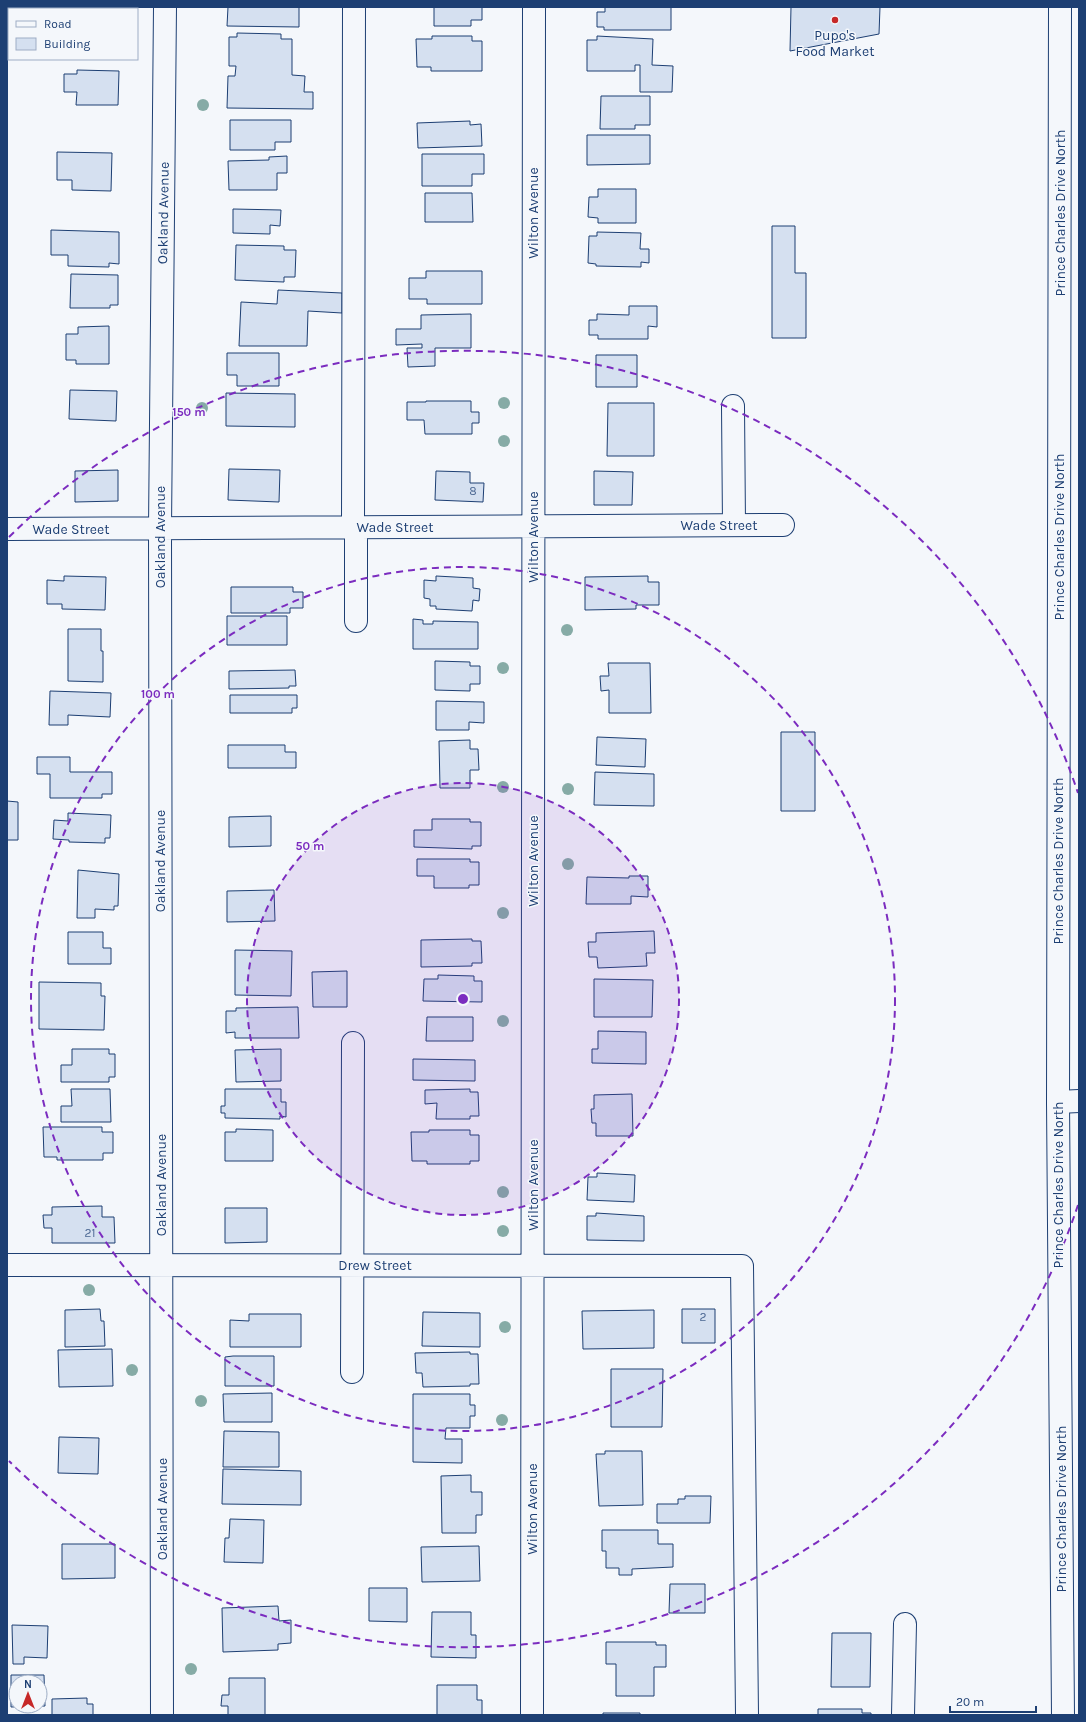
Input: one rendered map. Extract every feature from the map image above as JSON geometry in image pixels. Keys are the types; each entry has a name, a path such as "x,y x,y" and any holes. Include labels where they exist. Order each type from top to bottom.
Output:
{"street":[{"name":"Oakland Avenue","path":"162,1715 160,528 165,7"},
{"path":"354,7 354,527 356,621"},
{"name":"Wilton Avenue","path":"532,1715 534,7"},
{"name":"Prince Charles Drive North","path":"1060,7 1058,1102 1063,1715"},
{"path":"733,406 734,525"},
{"name":"Wade Street","path":"7,529 783,525"},
{"path":"352,1372 353,1043"},
{"path":"1058,1102 1079,1101"},
{"name":"Drew Street","path":"7,1265 742,1266 747,1715"},
{"path":"903,1715 906,1624"}],"building":[{"path":"79,7 112,7 112,8"},
{"path":"228,7 299,7 299,27 227,26"},
{"path":"434,7 482,7 482,20 471,20 471,26 434,26"},
{"path":"605,7 671,7 671,30 604,30 604,27 597,27 597,12 605,12"},
{"name":"Pupo's Food Market","path":"791,7 880,7 879,34 790,51"},
{"path":"237,33 281,34 281,39 292,39 292,75 305,76 304,92 313,92 313,109 227,108 228,76 235,76 236,66 229,66 229,37 237,37"},
{"path":"432,36 472,36 472,41 482,41 482,71 431,71 431,67 417,67 416,39 432,39"},
{"path":"597,36 653,39 652,65 673,66 672,92 640,92 640,65 635,65 635,71 587,71 587,40 597,40"},
{"path":"77,70 119,71 118,105 76,105 77,92 64,92 64,74 77,74"},
{"path":"601,96 650,96 650,125 635,125 635,129 600,129"},
{"path":"230,120 291,120 291,142 275,142 275,150 230,150"},
{"path":"470,121 470,125 481,124 482,146 418,148 417,123"},
{"path":"587,135 650,135 650,164 587,165"},
{"path":"57,152 112,153 111,191 72,190 72,180 57,180"},
{"path":"422,154 484,154 484,174 472,174 472,186 422,186"},
{"path":"287,156 287,173 277,173 277,190 229,190 228,161 269,160 269,157"},
{"path":"598,189 636,189 636,223 598,223 598,218 588,217 589,197 598,197"},
{"path":"425,193 472,193 473,222 425,222"},
{"path":"233,209 281,210 280,226 270,225 270,234 233,233"},
{"path":"772,226 795,226 795,273 806,273 806,338 772,338"},
{"path":"51,230 119,232 119,264 109,263 109,267 68,266 68,255 51,255"},
{"path":"597,232 641,233 640,249 649,249 649,263 641,262 641,267 596,266 596,264 588,263 589,236 597,236"},
{"path":"236,245 284,246 284,250 296,250 295,277 284,277 284,282 235,280"},
{"path":"426,271 482,271 482,304 427,304 427,299 409,299 409,278 426,278"},
{"path":"71,274 118,275 118,305 110,305 110,308 70,308"},
{"path":"278,290 342,293 342,313 308,311 307,346 239,346 241,302 277,304"},
{"path":"629,306 657,306 657,327 648,326 648,339 598,339 598,335 589,335 589,320 597,320 597,314 629,315"},
{"path":"471,314 471,348 435,348 435,366 408,367 407,348 422,348 422,344 396,345 396,329 421,329 421,315"},
{"path":"109,326 109,364 76,364 76,360 66,360 66,334 78,334 78,327"},
{"path":"227,353 279,353 279,386 237,386 237,375 227,375"},
{"path":"596,355 637,355 637,387 596,387"},
{"path":"70,390 117,391 116,421 69,419"},
{"path":"226,393 295,394 295,427 226,426"},
{"path":"471,401 471,412 479,412 479,423 472,423 472,434 425,434 424,420 407,420 407,402"},
{"path":"608,403 654,403 654,456 607,456"},
{"path":"229,469 280,470 279,502 228,500"},
{"path":"118,470 118,501 75,502 75,471"},
{"path":"436,471 470,472 470,483 484,483 483,502 435,500"},
{"path":"594,471 633,472 632,505 594,505"},
{"path":"64,576 106,577 105,610 62,609 62,604 47,604 47,580 64,581"},
{"path":"436,576 473,578 473,588 480,589 479,601 473,600 472,611 436,609 436,606 430,606 430,599 424,598 424,580 436,581"},
{"path":"648,576 648,582 659,582 659,605 636,605 636,609 585,610 585,577"},
{"path":"231,587 293,587 293,592 303,592 303,608 290,608 290,613 231,613"},
{"path":"227,616 287,616 287,645 227,645"},
{"path":"413,619 423,620 423,624 433,624 433,621 478,622 478,649 413,649"},
{"path":"68,629 101,629 103,682 68,681"},
{"path":"435,661 470,662 470,666 480,666 480,684 470,684 470,691 435,690"},
{"path":"608,663 650,663 651,713 609,713 609,690 601,691 600,676 609,676"},
{"path":"295,670 296,686 289,686 289,688 229,689 229,671"},
{"path":"50,691 111,693 110,717 68,715 68,725 49,725"},
{"path":"230,695 297,695 297,708 292,708 292,713 230,713"},
{"path":"436,701 484,702 484,723 469,722 469,730 436,730"},
{"path":"781,732 815,732 815,811 781,811"},
{"path":"597,737 646,739 645,767 596,765"},
{"path":"470,740 470,749 478,749 479,770 470,770 470,788 440,788 439,741"},
{"path":"228,745 285,745 285,752 296,752 296,768 228,768"},
{"path":"37,757 70,757 70,772 112,772 112,794 102,794 102,798 50,798 50,774 37,774"},
{"path":"595,772 654,774 654,806 594,805"},
{"path":"7,801 18,802 18,840 7,840"},
{"path":"68,813 111,815 110,838 105,838 105,843 69,842 69,840 53,839 54,820 68,821"},
{"path":"271,816 271,846 229,847 229,817"},
{"path":"432,819 470,819 470,822 481,822 481,846 472,846 472,849 414,847 414,830 432,830"},
{"path":"417,859 470,859 470,862 479,862 479,885 469,885 469,888 434,888 434,876 417,876"},
{"path":"78,870 119,874 118,906 114,906 114,910 95,909 95,918 77,918"},
{"path":"629,876 648,876 648,897 631,896 631,904 586,904 587,877 629,878"},
{"path":"274,890 275,921 227,922 227,891"},
{"path":"654,931 655,953 646,953 647,966 598,968 597,957 589,957 588,942 596,942 596,933"},
{"path":"68,932 103,932 103,948 111,948 111,964 68,964"},
{"path":"472,939 472,941 481,941 482,963 472,963 472,966 421,967 421,940"},
{"path":"235,950 292,951 291,996 235,995"},
{"path":"347,971 347,1007 313,1007 312,972"},
{"path":"438,975 474,976 474,981 482,981 482,1002 423,1001 424,979 438,979"},
{"path":"594,979 653,980 652,1017 594,1017"},
{"path":"39,982 101,983 101,996 105,996 104,1030 39,1029"},
{"path":"298,1007 299,1038 235,1038 235,1032 226,1033 226,1011 236,1011 236,1008"},
{"path":"427,1017 473,1017 473,1041 426,1041"},
{"path":"598,1031 646,1032 646,1064 592,1063 592,1049 598,1049"},
{"path":"72,1049 109,1049 109,1054 115,1054 115,1077 109,1077 109,1082 61,1082 61,1065 72,1065"},
{"path":"281,1049 281,1081 236,1082 235,1050"},
{"path":"413,1059 475,1060 475,1081 413,1080"},
{"path":"71,1089 110,1089 111,1122 61,1122 61,1106 72,1106"},
{"path":"225,1089 281,1089 281,1102 286,1102 286,1117 280,1116 280,1119 225,1118 225,1113 221,1113 221,1106 225,1106"},
{"path":"470,1089 470,1092 478,1092 479,1116 470,1116 470,1119 436,1119 437,1103 425,1104 425,1090"},
{"path":"632,1094 633,1136 596,1136 596,1123 592,1123 591,1109 594,1109 594,1095"},
{"path":"43,1127 102,1127 102,1132 113,1132 113,1153 103,1153 103,1160 57,1160 57,1157 44,1157"},
{"path":"236,1129 273,1130 273,1161 225,1161 225,1132 236,1132"},
{"path":"429,1130 470,1130 470,1135 479,1135 479,1161 470,1161 470,1164 427,1164 427,1161 412,1161 411,1132 429,1132"},
{"path":"597,1173 635,1175 634,1202 587,1200 588,1177 597,1177"},
{"path":"102,1206 102,1217 114,1217 115,1243 52,1243 52,1228 44,1228 43,1215 52,1215 52,1207"},
{"path":"225,1208 267,1208 267,1242 225,1243"},
{"path":"596,1213 644,1216 644,1241 587,1240 587,1216 596,1216"},
{"path":"100,1309 101,1321 104,1321 105,1346 65,1347 65,1310"},
{"path":"682,1309 715,1309 715,1343 682,1343"},
{"path":"654,1310 654,1348 583,1349 582,1311"},
{"path":"423,1312 480,1313 480,1347 422,1346"},
{"path":"249,1314 301,1314 301,1347 230,1347 230,1320 249,1321"},
{"path":"112,1349 113,1386 59,1387 58,1350"},
{"path":"470,1352 470,1354 478,1354 479,1384 470,1384 470,1386 423,1387 422,1373 416,1373 415,1353"},
{"path":"274,1356 274,1386 225,1386 225,1357"},
{"path":"611,1369 663,1369 662,1427 611,1427"},
{"path":"272,1393 272,1422 224,1422 223,1394"},
{"path":"413,1394 470,1394 470,1405 475,1405 475,1416 470,1416 470,1428 446,1428 445,1439 462,1439 462,1463 413,1462"},
{"path":"224,1431 279,1432 279,1467 223,1467"},
{"path":"59,1437 99,1438 98,1474 58,1473"},
{"path":"605,1451 642,1451 643,1505 599,1506 596,1454 605,1454"},
{"path":"223,1469 301,1471 301,1505 222,1504"},
{"path":"471,1475 471,1492 482,1492 482,1515 476,1515 476,1533 442,1533 441,1476"},
{"path":"685,1496 711,1496 710,1523 657,1523 657,1504 678,1504 678,1499 685,1499"},
{"path":"230,1519 264,1520 263,1563 224,1562 225,1538 229,1538"},
{"path":"602,1530 658,1530 658,1544 673,1544 673,1567 632,1569 632,1575 619,1575 619,1568 606,1568 606,1551 602,1551"},
{"path":"62,1544 115,1544 115,1578 62,1579"},
{"path":"479,1546 480,1581 422,1582 421,1547"},
{"path":"670,1584 705,1584 705,1613 669,1613"},
{"path":"369,1588 407,1588 407,1622 369,1621"},
{"path":"278,1606 279,1621 291,1620 291,1643 278,1644 278,1650 223,1652 222,1608"},
{"path":"432,1612 471,1612 471,1635 476,1635 476,1658 431,1657"},
{"path":"12,1625 48,1626 47,1658 24,1657 24,1664 13,1664"},
{"path":"832,1633 871,1633 870,1687 831,1687"},
{"path":"606,1642 656,1642 656,1645 666,1645 666,1667 654,1667 654,1696 616,1696 616,1664 606,1664"},
{"path":"229,1678 265,1678 265,1715 228,1715 228,1706 221,1706 222,1695 229,1695"},
{"path":"437,1685 477,1685 477,1700 482,1700 482,1715 437,1715"},
{"path":"87,1698 87,1704 93,1704 93,1715 52,1715 52,1699"},
{"path":"818,1709 862,1709 862,1713 871,1713 871,1715 818,1715"},
{"path":"603,1713 640,1713 640,1715 603,1715"}],"place":[{"name":"Pupo's Food Market","path":"835,20"}]}
